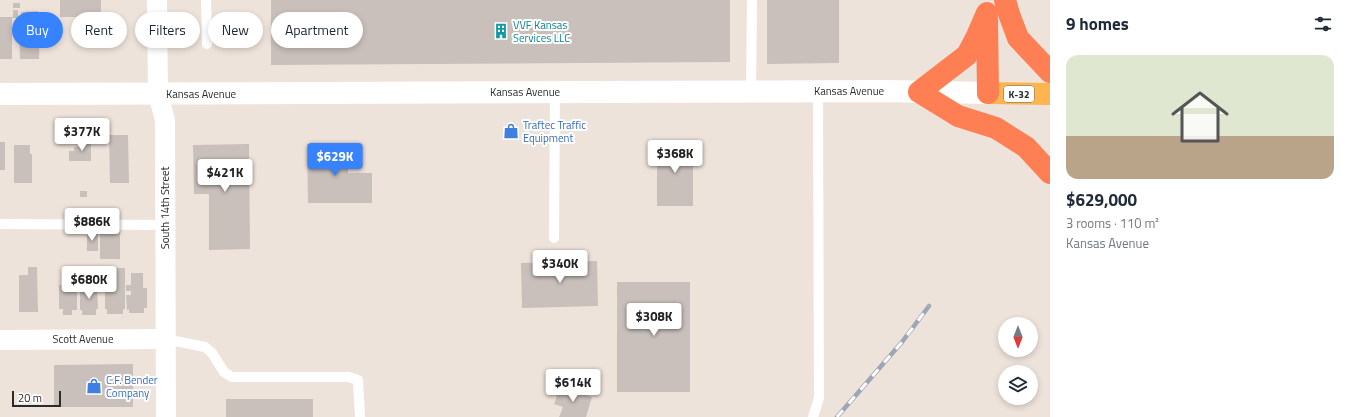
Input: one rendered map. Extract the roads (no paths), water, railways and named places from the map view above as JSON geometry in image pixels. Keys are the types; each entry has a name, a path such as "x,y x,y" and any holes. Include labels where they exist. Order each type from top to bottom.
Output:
{"highway":[{"path":"1005,0 1018,38 1050,72"},
{"path":"986,7 967,55 919,92 958,116 996,128 1026,147 1050,173"},
{"path":"986,7 988,93"}],"main road":[{"name":"Kansas Avenue","path":"0,94 818,91 1050,94"}],"street":[{"name":"South 14th Street","path":"157,0 158,94 165,120 166,417"},
{"name":"Scott Avenue","path":"0,340 165,339"}],"lane":[{"path":"206,0 207,44"},
{"path":"751,92 752,0"},
{"path":"813,417 819,398 818,91"},
{"path":"554,238 555,92"},
{"path":"0,224 165,225"},
{"path":"165,339 205,347 212,353 224,372 232,378 349,377 358,380 360,417"}],"railway":[{"path":"837,417 902,342 929,306"}],"place":[{"name":"VVF Kansas Services LLC","path":"501,31"},
{"name":"Traftec Traffic Equipment","path":"511,131"},
{"name":"C.F. Bender Company","path":"94,386"}]}
